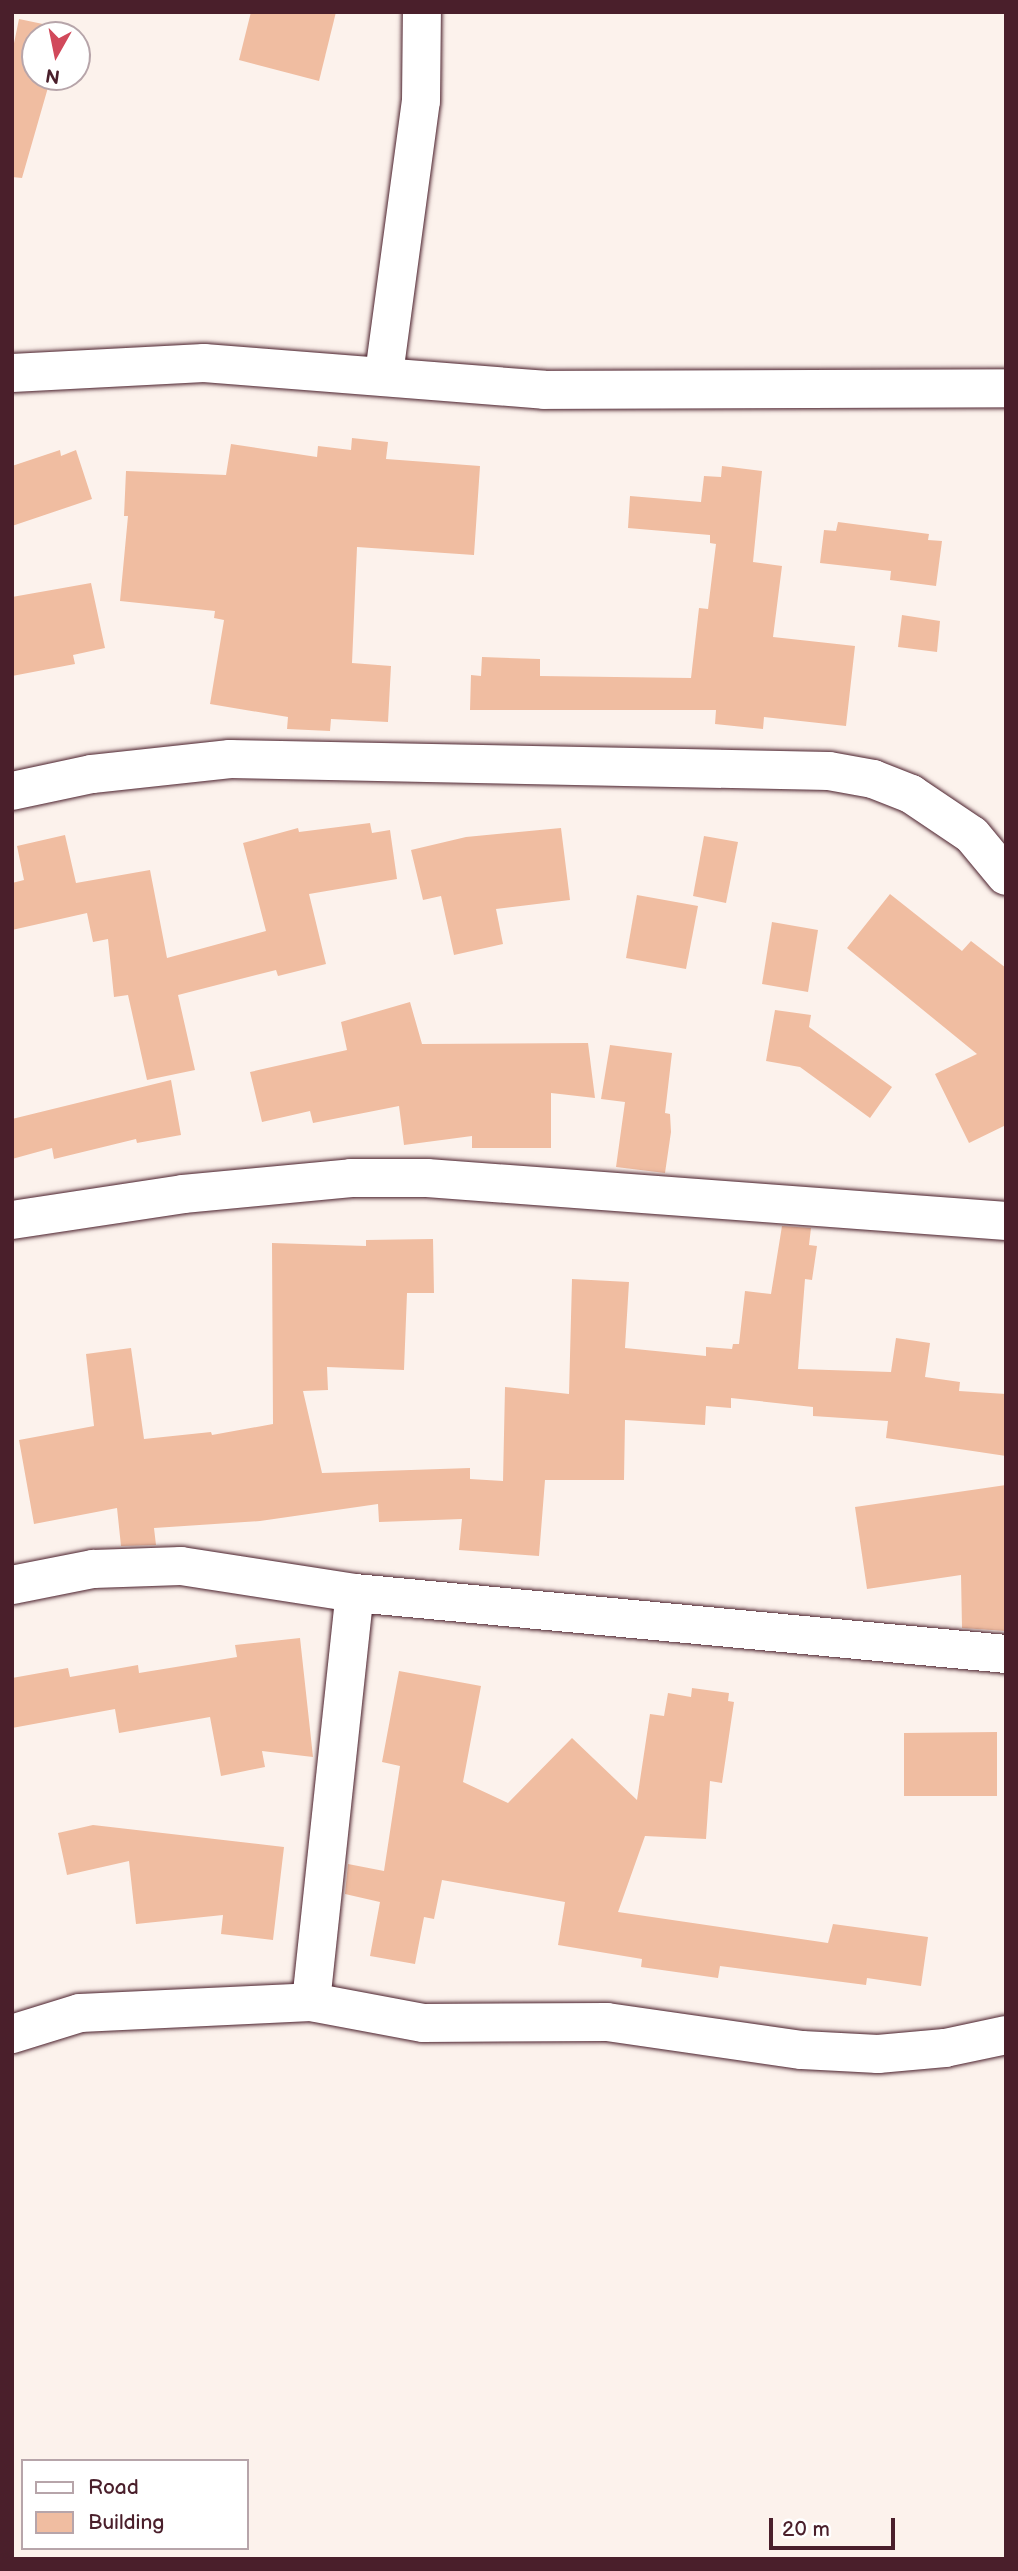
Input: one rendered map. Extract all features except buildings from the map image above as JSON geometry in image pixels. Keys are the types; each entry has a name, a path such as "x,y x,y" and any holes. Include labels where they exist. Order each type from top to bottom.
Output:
{"street":[{"path":"384,374 421,101 422,12"},
{"path":"12,373 204,363 384,374 544,390 1006,388"},
{"path":"12,792 92,774 230,759 829,771 873,779 911,794 972,835 1006,876"},
{"path":"12,1220 183,1194 351,1178 427,1178 1006,1221"},
{"path":"12,1585 93,1569 181,1566 355,1593 1006,1654"},
{"path":"311,2002 355,1593"},
{"path":"12,2034 80,2013 311,2002 423,2023 607,2022 814,2051 878,2054 945,2048 1006,2035"}]}
